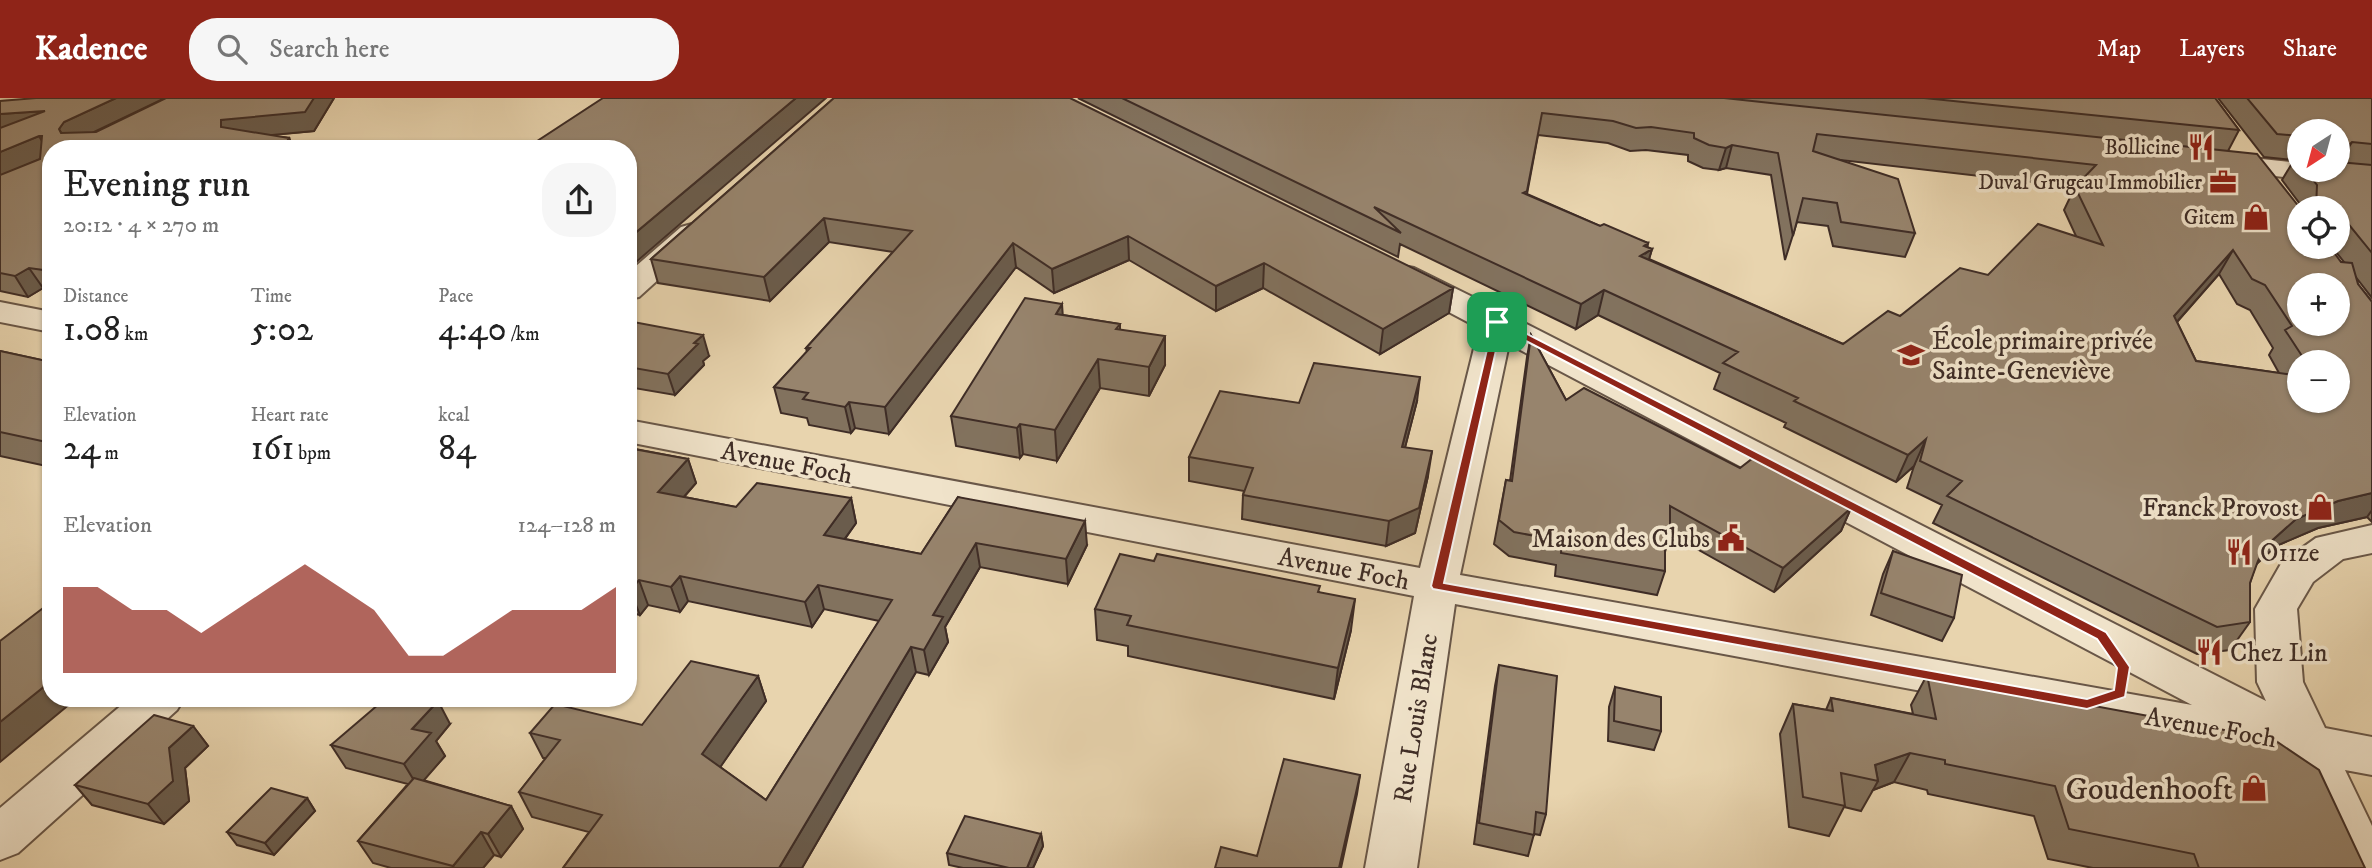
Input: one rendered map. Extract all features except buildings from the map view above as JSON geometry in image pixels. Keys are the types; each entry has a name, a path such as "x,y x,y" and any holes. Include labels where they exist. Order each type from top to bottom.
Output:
{"street":[{"path":"2231,137 2276,197"},
{"path":"2183,159 2372,180"},
{"path":"637,282 711,217"},
{"path":"1374,260 2308,744"},
{"path":"0,312 42,320"},
{"name":"Rue Louis Blanc","path":"1391,868 1437,586 1497,322"},
{"name":"Avenue Foch","path":"637,433 1437,586 2372,756"},
{"path":"2366,868 2280,682 2276,609 2297,572 2330,548 2372,539"},
{"path":"2087,704 2120,694 2123,667 2102,636"},
{"path":"10,817 150,707"}],"place":[{"name":"Bollicine","path":"2201,147"},
{"name":"Duval Grugeau Immobilier","path":"2223,182"},
{"name":"Gitem","path":"2256,217"},
{"name":"École primaire privée Sainte-Geneviève","path":"1911,355"},
{"name":"Franck Provost","path":"2320,507"},
{"name":"Maison des Clubs","path":"1731,538"},
{"name":"O11ze","path":"2239,552"},
{"name":"Chez Lin","path":"2209,652"},
{"name":"Goudenhooft","path":"2254,788"}],"route":[{"path":"1497,322 2102,636 2123,667 2120,694 2087,704 1437,586 1497,322"}]}
